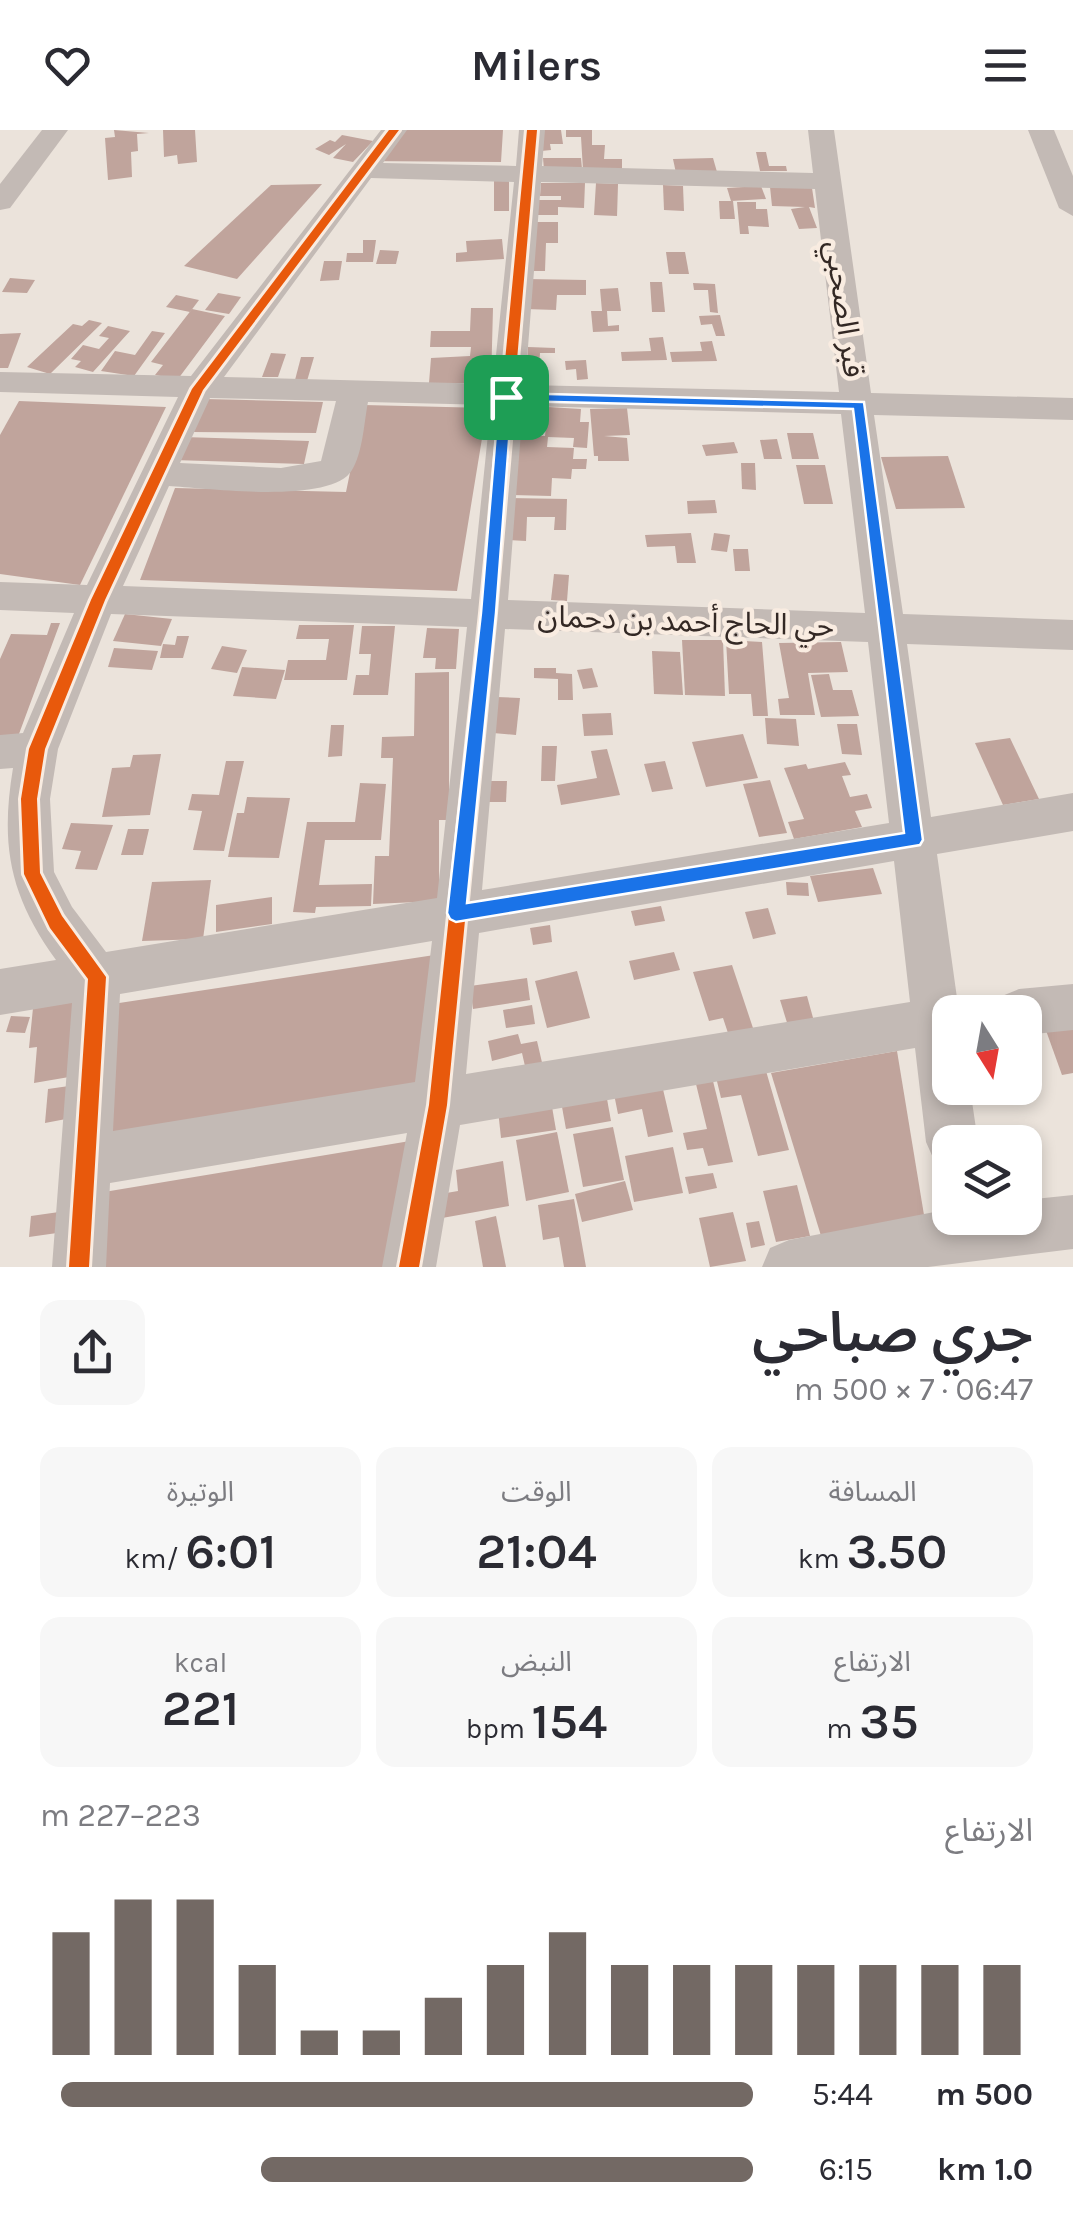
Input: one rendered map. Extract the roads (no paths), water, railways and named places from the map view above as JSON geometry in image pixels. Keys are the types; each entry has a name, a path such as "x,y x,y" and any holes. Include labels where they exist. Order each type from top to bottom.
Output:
{"street":[{"path":"0,202 55,130"},
{"path":"79,1267 97,977 56,922 32,874 29,800 19,750 98,600 198,389 394,130"},
{"path":"410,1267 438,1105 532,130"},
{"name":"قبر الصحبي","path":"820,130 938,995"},
{"path":"1055,145 1073,208"},
{"path":"361,170 827,181"},
{"path":"0,382 1072,411"},
{"path":"158,473 303,480 330,475 341,451 354,393"},
{"name":"حي الحاج أحمد بن دحمان","path":"0,596 1073,634"},
{"path":"0,992 1073,812"},
{"path":"1042,1010 1073,1007"},
{"path":"87,1161 932,1022"},
{"path":"790,1267 1073,1222"}]}
